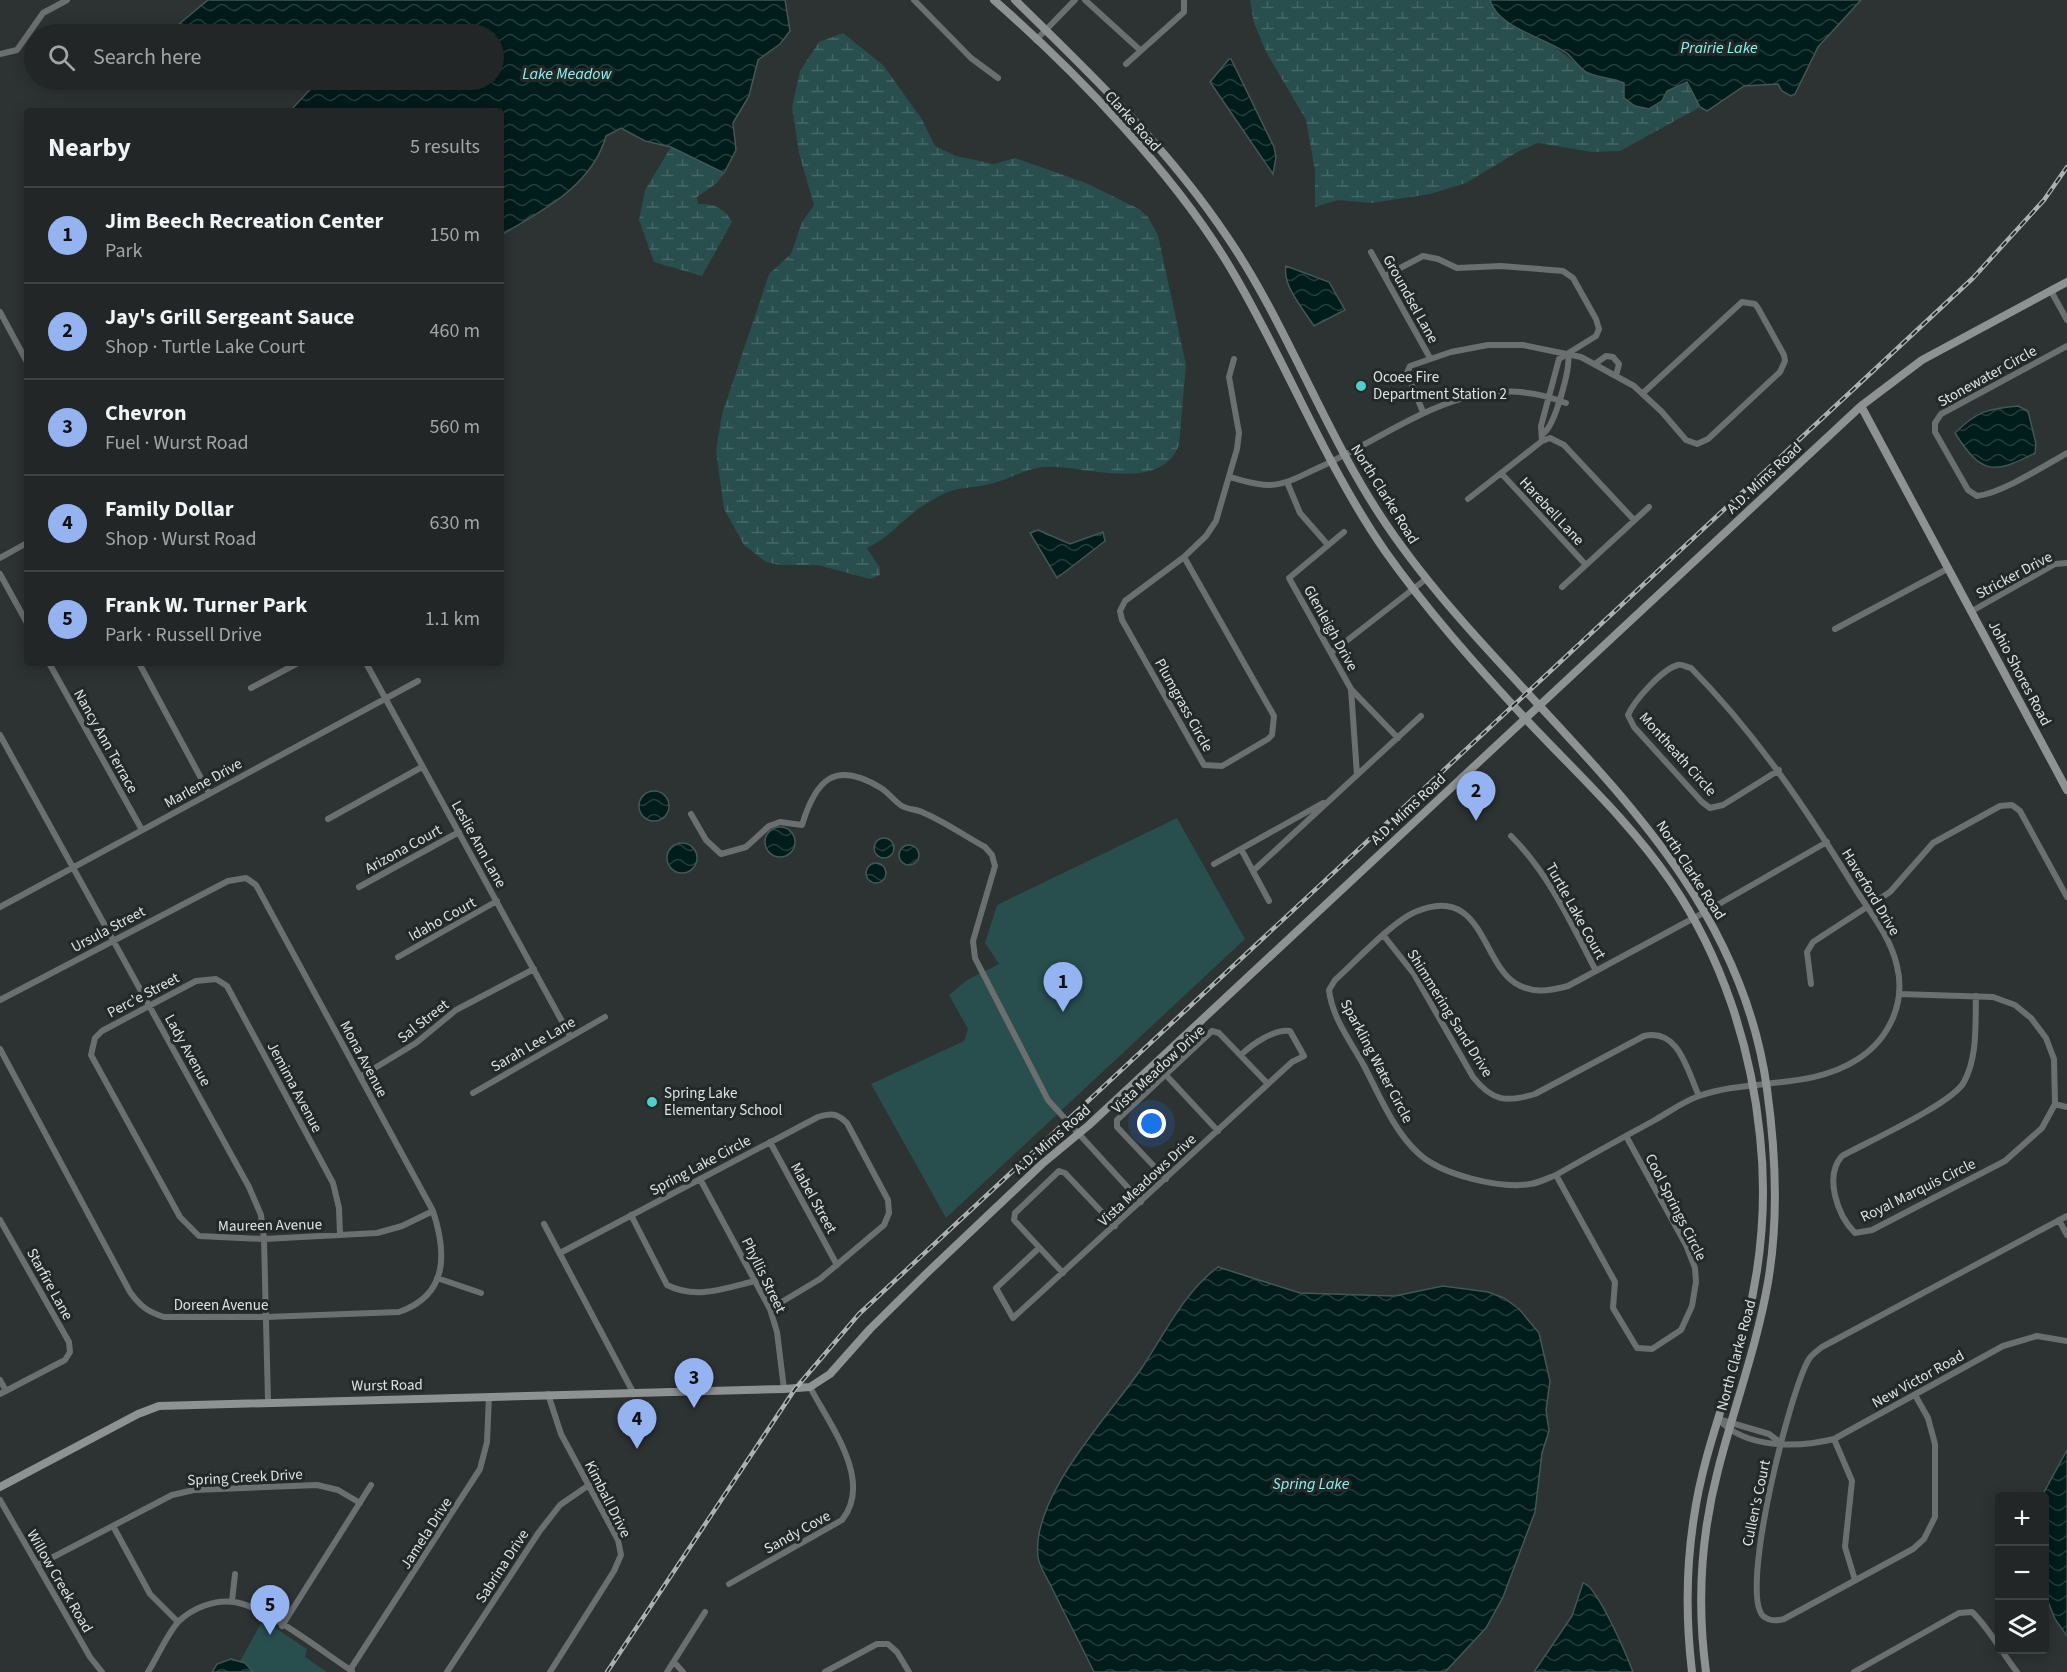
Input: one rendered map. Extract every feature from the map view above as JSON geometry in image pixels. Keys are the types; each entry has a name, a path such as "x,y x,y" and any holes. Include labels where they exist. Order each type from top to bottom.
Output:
{"street":[{"path":"36,24 44,13 67,0"},
{"path":"914,0 971,58 998,78"},
{"name":"Clarke Road","path":"994,0 1036,40 1142,150 1214,240 1234,274"},
{"name":"Clarke Road","path":"1015,0 1140,124 1179,170 1231,242 1246,269"},
{"path":"1036,40 1075,0"},
{"path":"1126,64 1184,12 1184,0"},
{"path":"1087,1 1140,50"},
{"path":"0,54 17,50 24,40"},
{"name":"Groundsel Lane","path":"1371,252 1430,358"},
{"path":"1385,276 1423,256 1438,259 1457,268 1501,266 1563,271 1574,278 1599,325 1596,336 1559,359 1541,426 1544,433"},
{"name":"North Clarke Road","path":"1246,269 1344,455 1387,525 1426,579 1464,625 1657,837 1706,912 1728,957 1745,1002 1767,1084 1775,1162 1776,1202 1773,1247 1757,1332 1717,1474 1704,1554 1702,1597 1706,1672"},
{"name":"North Clarke Road","path":"1234,274 1366,521 1414,589 1525,718 1621,817 1672,883 1693,918 1718,968 1734,1011 1753,1085 1764,1179 1761,1233 1746,1327 1701,1478 1689,1555 1688,1601 1692,1672"},
{"name":"A.D. Mims Road","path":"795,1389 810,1387 830,1374 929,1271 1861,406 1922,360 2067,282"},
{"path":"2051,291 2067,320"},
{"path":"1423,412 1407,369 1430,358 1463,349 1523,345 1568,354 1595,364 1643,393 1690,443 1703,443 1780,372 1785,361 1784,355 1755,304 1742,302 1643,393"},
{"path":"0,312 24,356"},
{"name":"Stonewater Circle","path":"2067,346 1941,414 1935,423 1935,432 1968,490 1977,496 1985,495 2019,480 2067,453"},
{"path":"1542,441 1544,433 1550,428 1559,400 1570,360 1568,354"},
{"path":"1595,364 1606,356 1613,357 1618,364 1616,376"},
{"name":"Plumgrass Circle","path":"1184,556 1274,716 1272,735 1268,739 1222,766 1204,765 1122,620 1120,610 1125,601 1184,556 1206,536 1216,521 1237,449 1239,433 1229,377 1234,359"},
{"path":"1229,477 1256,484 1287,482 1344,455 1423,412 1455,399 1483,393 1524,392 1566,403"},
{"name":"Johio Shores Road","path":"1861,406 2067,790"},
{"path":"1544,418 1552,420"},
{"path":"1468,498 1542,441 1550,438 1564,445 1634,520"},
{"name":"Harebell Lane","path":"1501,473 1586,565"},
{"path":"1287,482 1300,513 1328,545"},
{"path":"1562,587 1649,507"},
{"name":"Glenleigh Drive","path":"1344,532 1289,578 1351,689 1398,738"},
{"path":"0,558 24,545"},
{"name":"Stricker Drive","path":"1972,611 2055,564 2067,563"},
{"path":"1835,629 1949,568"},
{"path":"0,574 24,618"},
{"path":"1331,653 1426,579"},
{"name":"Montheath Circle","path":"1779,770 1724,805 1710,808 1635,727 1628,715 1634,701 1671,668 1680,664 1691,668 1747,728 1779,770 1827,842"},
{"name":"Nancy Ann Terrace","path":"51,666 142,830"},
{"path":"141,666 209,793"},
{"path":"251,688 292,666"},
{"name":"Leslie Ann Lane","path":"368,666 570,1036"},
{"name":"Marlene Drive","path":"2,906 418,681"},
{"name":"Glenleigh Drive","path":"1351,689 1357,775"},
{"path":"1253,871 1421,716"},
{"name":"Lady Avenue","path":"0,735 249,1187 261,1215 264,1239 268,1401"},
{"path":"328,819 422,767"},
{"path":"691,814 713,848 721,854 731,852 746,847 769,826 780,822 802,825 809,802 819,788 833,776 849,773 883,790 905,807 926,813 985,847 992,855 995,866 973,941 975,958 1048,1100 1141,1202"},
{"path":"1214,864 1334,796"},
{"path":"1811,984 1807,952 1813,942 1890,892 1933,843 2000,806 2012,805 2025,818 2067,897"},
{"name":"Arizona Court","path":"359,887 459,832"},
{"name":"Turtle Lake Court","path":"1511,836 1529,854 1547,879 1596,971"},
{"name":"Sparkling Water Circle","path":"1767,1084 1699,1096 1556,1175 1533,1184 1512,1186 1481,1181 1445,1169 1419,1155 1398,1129 1334,1012 1329,990 1335,980 1384,936 1414,912 1433,906 1452,908 1468,916 1481,930 1502,968 1514,982 1531,990 1547,992 1568,986 1706,912 1827,842"},
{"name":"Haverford Drive","path":"1767,1084 1821,1075 1856,1061 1878,1044 1894,1019 1899,993 1897,966 1886,938 1827,842"},
{"path":"1241,849 1269,901"},
{"name":"Mona Avenue","path":"228,880 246,878 256,885 433,1211 442,1239 443,1261 437,1278"},
{"name":"Ursula Street","path":"0,1000 112,939 228,880"},
{"path":"0,898 2,906"},
{"name":"Idaho Court","path":"398,957 497,902"},
{"name":"Shimmering Sand Drive","path":"1384,936 1402,957 1473,1077 1486,1093 1502,1099 1517,1100 1534,1094 1644,1036 1656,1033 1668,1038 1676,1046 1699,1096"},
{"name":"Sal Street","path":"360,1077 416,1044 456,1010 534,969"},
{"name":"Jemima Avenue","path":"196,981 216,980 227,986 333,1183 339,1208 340,1234"},
{"name":"Perc'e Street","path":"102,1031 196,981"},
{"path":"1899,993 1993,996 2015,1005 2031,1018 2046,1038 2054,1059 2055,1104 2067,1107"},
{"name":"Royal Marquis Circle","path":"1976,996 1974,1055 1963,1084 1946,1100 1842,1156 1834,1164 1833,1179 1838,1205 1848,1226 1855,1233 1872,1230 2005,1161 2042,1128 2055,1104"},
{"name":"Sarah Lee Lane","path":"473,1093 605,1017"},
{"name":"Vista Meadows Drive","path":"1039,1248 996,1288 1013,1318 1292,1062 1304,1056 1290,1031 1282,1030 1241,1054"},
{"name":"Maureen Avenue","path":"102,1031 94,1038 91,1055 190,1230 199,1236 213,1239 264,1239 377,1233 402,1226 433,1211"},
{"name":"Vista Meadow Drive","path":"1166,1179 1117,1127 1117,1120 1165,1074 1212,1031 1219,1033 1268,1084"},
{"name":"Doreen Avenue","path":"0,1049 140,1305 151,1313 164,1317 266,1317 399,1312 418,1305 426,1298 437,1278"},
{"path":"1165,1074 1218,1131"},
{"name":"Spring Lake Circle","path":"560,1253 770,1142 829,1113 839,1115 848,1123 888,1200 889,1213 884,1226 820,1279 770,1310"},
{"name":"Cool Springs Circle","path":"1556,1175 1615,1282 1614,1308 1617,1316 1637,1348 1652,1349 1674,1336 1686,1322 1695,1294 1695,1268 1686,1245 1626,1136"},
{"name":"Mabel Street","path":"770,1142 837,1265"},
{"path":"1062,1273 1014,1220 1015,1213 1059,1171 1065,1173 1115,1226"},
{"name":"Phyllis Street","path":"700,1179 770,1310 777,1332 784,1389"},
{"path":"631,1215 668,1285 678,1291 710,1292 755,1281"},
{"name":"Cullen's Court","path":"1915,1395 1928,1418 1935,1444 1932,1526 1924,1539 1913,1549 1784,1619 1775,1621 1763,1616 1757,1605 1755,1589 1757,1558 1782,1443 1805,1367 1810,1358 1822,1347 2067,1216"},
{"name":"Starfire Lane","path":"0,1220 69,1342 70,1352 65,1360 3,1392"},
{"path":"2059,1220 2067,1235"},
{"path":"544,1224 634,1394"},
{"path":"437,1278 481,1293"},
{"name":"New Victor Road","path":"1718,1419 1729,1431 1765,1443 1802,1444 1834,1439 2003,1346 2037,1336 2067,1341"},
{"path":"0,1380 3,1392"},
{"name":"Sandy Cove","path":"729,1584 842,1520 851,1509 855,1488 846,1456 810,1387"},
{"name":"Wurst Road","path":"0,1487 138,1414 159,1406 268,1401 795,1389"},
{"name":"Kimball Drive","path":"548,1394 561,1434 618,1540 621,1555 614,1571 550,1672"},
{"name":"Jamela Drive","path":"352,1671 480,1469 487,1442 489,1396"},
{"name":"New Victor Road","path":"1718,1419 1769,1434 1782,1443"},
{"path":"1834,1439 1852,1481 1845,1547 1855,1580"},
{"name":"Spring Creek Drive","path":"38,1565 172,1495 194,1490 317,1485 338,1490 360,1503"},
{"path":"282,1626 372,1485"},
{"name":"Sabrina Drive","path":"447,1672 538,1532 560,1505 589,1485"},
{"name":"Willow Creek Road","path":"0,1500 90,1657 102,1672"},
{"path":"113,1526 150,1594 178,1622"},
{"path":"232,1601 235,1574"},
{"path":"148,1672 178,1622 195,1609 213,1602 232,1601 246,1605 282,1626 352,1671"},
{"path":"667,1672 705,1612"},
{"path":"1854,1672 1959,1613 1972,1612 1981,1621 1995,1645 2017,1672"},
{"path":"825,1672 877,1644 888,1644 897,1652 909,1672"},
{"path":"674,1662 683,1672"}],"green space":[{"path":"1250,0 1490,0 1491,4 1526,34 1551,44 1588,73 1610,77 1662,101 1667,91 1687,82 1700,107 1620,151 1592,152 1538,143 1519,151 1466,183 1430,194 1372,203 1338,200 1315,207 1315,171 1306,120 1266,52 1254,23"},
{"path":"843,33 883,65 921,118 935,146 956,156 994,164 1015,158 1086,183 1139,209 1148,217 1158,235 1186,365 1179,445 1169,460 1155,469 1138,473 1118,474 1042,467 989,484 949,491 918,509 888,535 867,548 880,568 880,575 870,579 818,565 780,565 766,562 744,545 724,509 716,451 722,414 769,274 791,254 802,222 814,205 799,153 792,107 800,71 819,42"},
{"path":"671,147 724,173 717,183 697,197 698,204 718,207 732,222 702,276 654,262 639,220 645,190"},
{"path":"1177,818 1245,939 946,1218 871,1084 964,1041 968,1029 949,995 967,980 999,964 985,943 997,905"},
{"path":"263,1620 307,1649 305,1657 327,1672 253,1672 246,1663 240,1661"}],"water":[{"name":"Lake Meadow","path":"208,0 785,0 790,31 780,44 758,60 749,96 733,123 736,150 724,173 671,147 645,141 621,128 606,136 599,154 589,169 564,195 504,233 504,108 293,108 310,90 504,90 504,24 179,24"},
{"name":"Prairie Lake","path":"1490,0 1861,0 1818,47 1795,94 1791,96 1782,91 1778,84 1744,86 1707,111 1700,107 1687,82 1667,91 1662,101 1649,109 1635,106 1624,98 1624,83 1585,72 1559,48 1513,26 1495,10"},
{"path":"1229,59 1274,147 1276,157 1273,174 1210,82"},
{"path":"1286,266 1329,282 1345,310 1314,326 1290,290"},
{"path":"2018,406 2028,411 2036,444 2035,453 2021,460 2008,465 1989,467 1973,457 1955,433 1983,412"},
{"path":"1038,530 1070,544 1103,532 1105,541 1057,578 1030,533"},
{"path":"654,791 665,795 669,806 665,817 654,821 643,817 639,806 643,795"},
{"path":"780,827 791,831 795,842 791,853 780,857 769,853 765,842 769,831"},
{"path":"884,838 891,841 894,848 891,855 884,858 877,855 874,848 877,841"},
{"path":"682,843 693,847 697,858 693,869 682,873 671,869 667,858 671,847"},
{"path":"909,845 916,848 919,855 916,862 909,865 902,862 899,855 902,848"},
{"path":"876,863 883,866 886,873 883,880 876,883 869,880 866,873 869,866"},
{"name":"Spring Lake","path":"1218,1267 1300,1293 1395,1296 1443,1286 1488,1292 1504,1298 1519,1309 1539,1333 1550,1381 1546,1410 1549,1431 1542,1453 1535,1512 1503,1597 1486,1628 1445,1672 1094,1672 1043,1572 1038,1557 1039,1533 1047,1508 1059,1483 1075,1458 1141,1369 1185,1301"},
{"path":"2067,1450 2067,1636 2055,1619 2049,1604 2049,1492 2044,1492"},
{"path":"1583,1583 1589,1587 1603,1608 1633,1672 1534,1672 1572,1616"},
{"path":"231,1659 245,1663 253,1672 212,1672 217,1664"}],"railway":[{"path":"607,1672 795,1389 859,1314 1973,278 2044,200 2067,167"}],"place":[{"name":"Ocoee Fire Department Station 2","path":"1361,386"},
{"name":"Jay's Grill Sergeant Sauce","path":"1476,821"},
{"name":"Jim Beech Recreation Center","path":"1063,1012"},
{"name":"Spring Lake Elementary School","path":"652,1102"},
{"name":"Chevron","path":"694,1408"},
{"name":"Family Dollar","path":"637,1449"},
{"name":"Frank W. Turner Park","path":"270,1635"}]}
